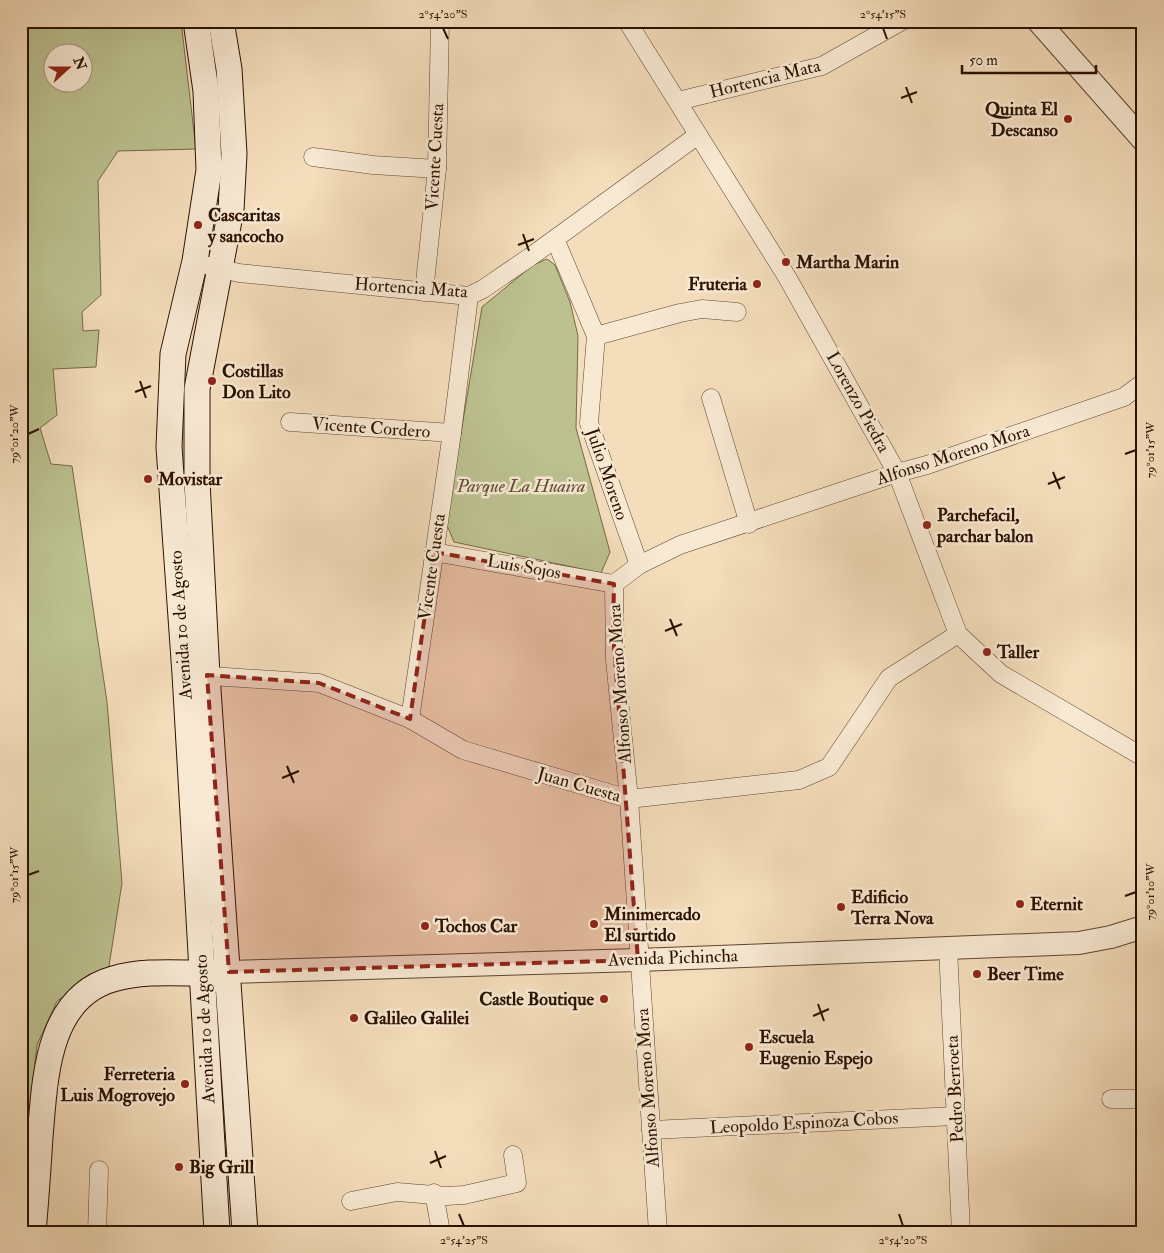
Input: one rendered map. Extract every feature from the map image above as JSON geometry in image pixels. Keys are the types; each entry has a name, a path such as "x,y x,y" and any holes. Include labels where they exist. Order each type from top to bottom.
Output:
{"main road":[{"name":"Avenida 10 de Agosto","path":"196,21 206,91 209,170 195,261 174,354 169,446 229,972 245,1232"},
{"name":"Avenida 10 de Agosto","path":"217,1232 202,973 196,675 196,423 197,388 202,354 231,210 234,154 228,69 221,21"},
{"name":"Avenida Pichincha","path":"33,1232 49,1053 59,1027 74,1005 89,990 110,980 154,973 229,972"}],"street":[{"name":"Vicente Cuesta","path":"424,292 437,169 440,21"},
{"name":"Lorenzo Piedra","path":"627,21 787,278 897,472 958,634 1001,674 1143,757"},
{"name":"Hortencia Mata","path":"678,101 822,66 902,21"},
{"path":"1038,21 1143,140"},
{"name":"Hortencia Mata","path":"195,261 220,269 469,296 483,289 698,135"},
{"path":"312,157 373,165 437,169"},
{"name":"Julio Moreno","path":"554,239 596,336 589,423 639,565"},
{"name":"Vicente Cuesta","path":"410,719 452,433 469,296"},
{"path":"596,336 680,312 702,309 737,312"},
{"name":"Alfonso Moreno Mora","path":"658,1232 638,960 629,799 613,633 614,584 639,565 680,545 749,524 897,472 927,465 1124,398 1143,383"},
{"path":"711,398 749,524"},
{"name":"Vicente Cordero","path":"290,422 452,433"},
{"name":"Luis Sojos","path":"434,552 614,584"},
{"name":"Juan Cuesta","path":"196,675 320,683 410,719 463,750 629,799 799,780 829,767 889,678 958,634"},
{"name":"Avenida Pichincha","path":"229,972 638,960 1079,943 1111,937 1143,927"},
{"name":"Pedro Berroeta","path":"948,947 961,1232"},
{"path":"1111,1099 1143,1099"},
{"name":"Leopoldo Espinoza Cobos","path":"651,1130 956,1116"},
{"path":"351,1201 397,1192 434,1193 446,1196 464,1195 517,1183 513,1155"},
{"path":"97,1232 99,1170"},
{"path":"434,1193 441,1232"}],"highlighted area":[{"path":"434,552 614,584 613,633 638,960 229,972 207,675 319,683 410,719"}],"green space":[{"path":"21,21 181,21 196,149 118,151 98,181 101,295 82,312 83,331 99,330 96,367 53,369 57,415 40,428 51,464 72,466 107,702 122,883 109,966 57,1001 37,1045 26,1145 22,1232"},
{"name":"Parque La Huaira","path":"547,259 555,265 570,302 578,336 576,428 610,552 601,573 454,542 446,523 482,307 533,265"}],"place":[{"name":"Quinta El Descanso","path":"1068,119"},
{"name":"Cascaritas y sancocho","path":"198,225"},
{"name":"Martha Marin","path":"786,262"},
{"name":"Fruteria","path":"757,284"},
{"name":"Costillas Don Lito","path":"212,381"},
{"name":"Movistar","path":"148,479"},
{"name":"Parchefacil, parchar balon","path":"927,525"},
{"name":"Taller","path":"987,652"},
{"name":"Eternit","path":"1020,904"},
{"name":"Edificio Terra Nova","path":"841,907"},
{"name":"Minimercado El surtido","path":"594,924"},
{"name":"Tochos Car","path":"425,926"},
{"name":"Beer Time","path":"977,974"},
{"name":"Castle Boutique","path":"604,999"},
{"name":"Galileo Galilei","path":"354,1018"},
{"name":"Escuela Eugenio Espejo","path":"749,1047"},
{"name":"Ferreteria Luis Mogrovejo","path":"185,1084"},
{"name":"Big Grill","path":"179,1167"}]}
